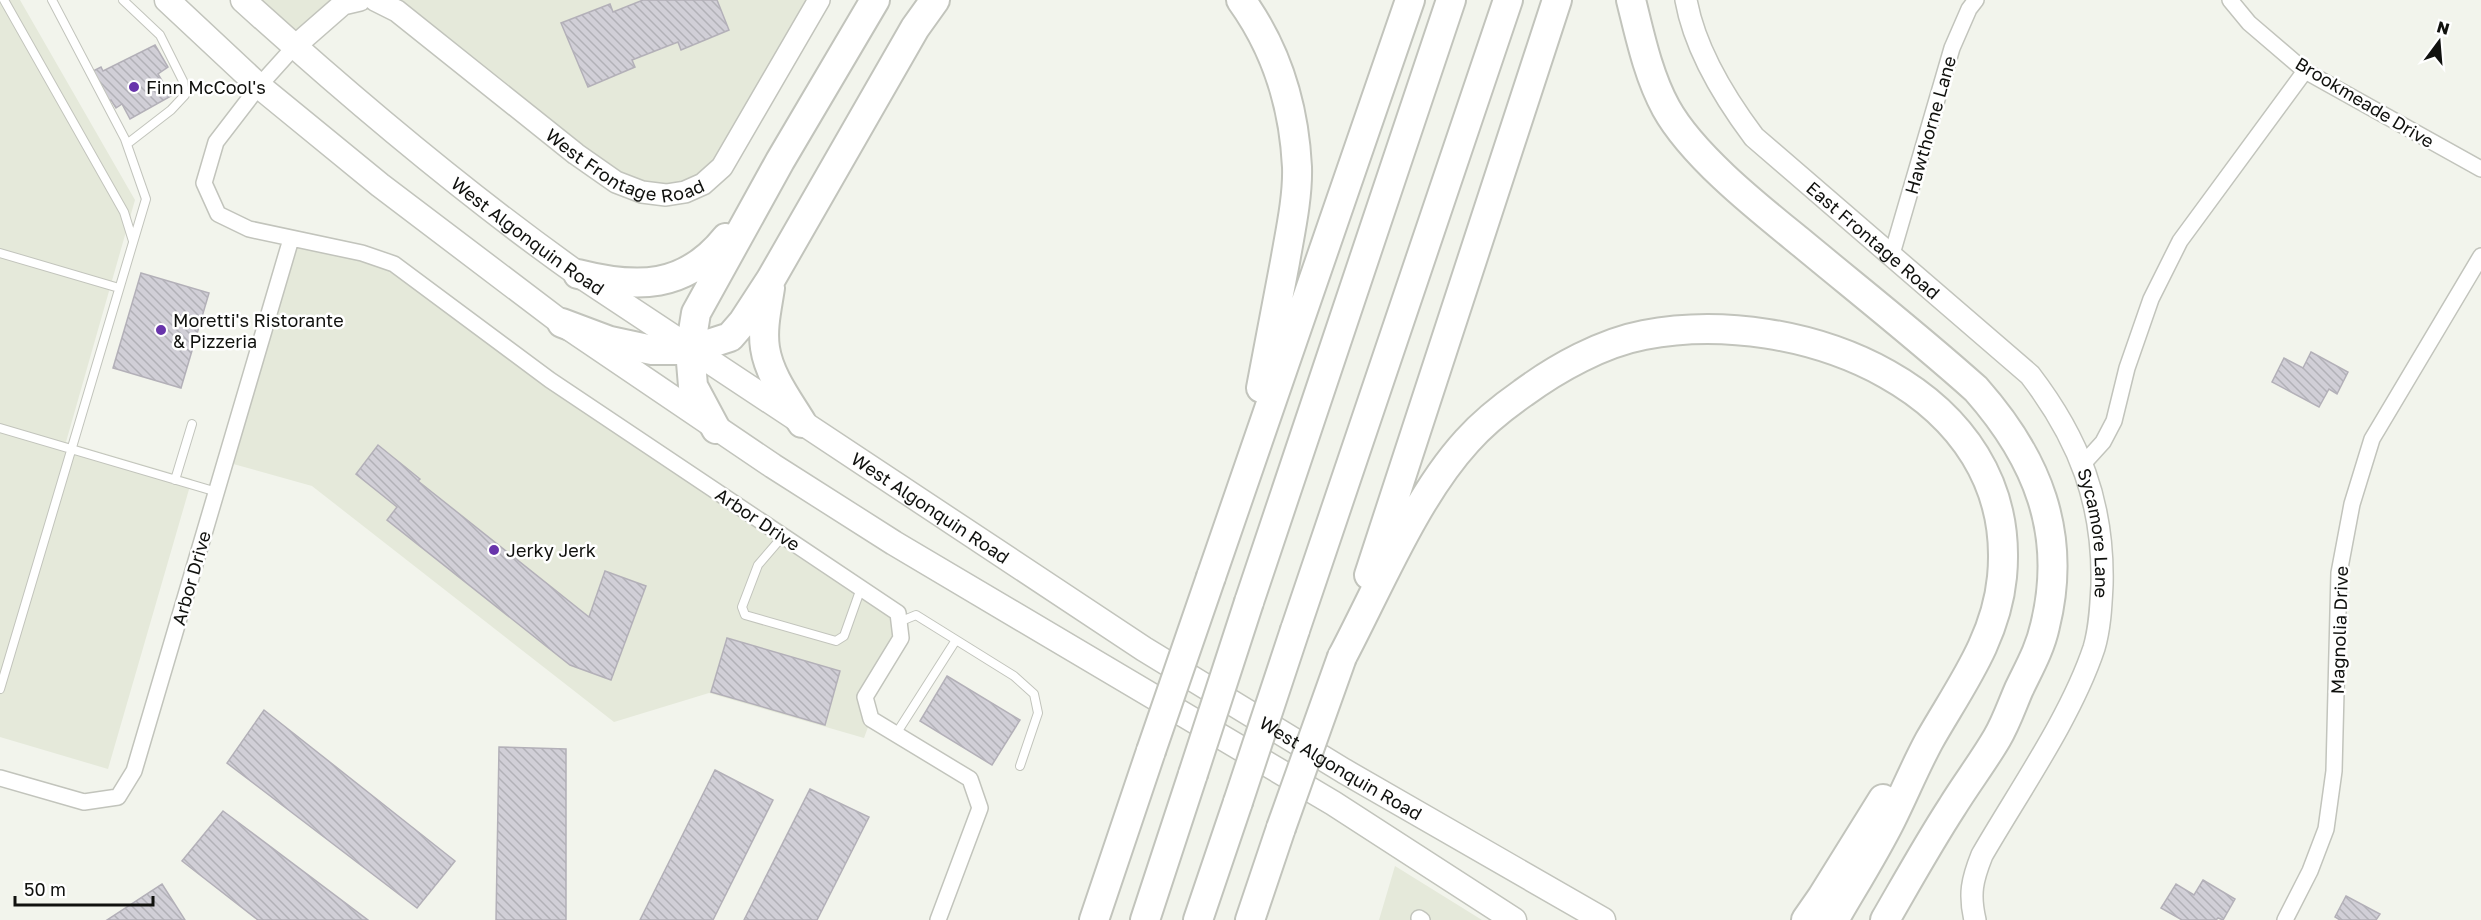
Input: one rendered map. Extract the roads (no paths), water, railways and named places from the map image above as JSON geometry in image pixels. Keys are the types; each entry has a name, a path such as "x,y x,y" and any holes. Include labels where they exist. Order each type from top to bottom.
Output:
{"highway":[{"path":"717,429 693,386 690,350 696,313 764,189 875,0"},
{"path":"562,323 610,341 652,350 690,350 730,337 743,322 771,279 915,28 935,0"},
{"path":"1241,0 1257,24 1279,68 1292,125 1297,169 1291,230 1243,484"},
{"path":"1094,920 1410,0"},
{"path":"1145,920 1451,0"},
{"path":"1198,920 1508,0"},
{"path":"1250,920 1342,657 1557,0"},
{"path":"1631,0 1646,58 1666,108 1686,135 1719,171 1761,210 1976,389 1993,408 2024,453 2038,484 2044,505 2052,572 2045,626 2040,645 1997,737 1951,807 1885,920"},
{"path":"578,274 602,280 641,283 686,274 712,256 764,189"},
{"path":"771,279 764,325 765,349 772,373 802,423"},
{"path":"1342,657 1413,519 1466,442 1491,417 1525,391 1587,355 1641,335 1668,331 1741,330 1774,334 1819,344 1859,358 1904,383 1951,425 1968,445 1986,477 1999,514 2003,543 1999,600 1992,626 1978,658 1928,744 1889,824 1834,920"},
{"path":"1806,920 1877,806 1928,744"}],"main road":[{"name":"West Algonquin Road","path":"167,0 259,86 386,190 562,323 717,429 894,543 1333,803 1514,920"},
{"name":"West Algonquin Road","path":"243,0 500,219 690,350 1154,655 1344,771 1602,920"}],"street":[{"path":"295,46 343,4 360,0"},
{"name":"West Frontage Road","path":"375,0 397,11 576,154 616,182 642,192 666,195 685,192 703,184 722,167 819,0"},
{"name":"East Frontage Road","path":"1686,0 1696,33 1722,91 1754,137 2030,375 2067,429 2083,464"},
{"name":"Hawthorne Lane","path":"1892,254 1952,48 1969,9 1976,0"},
{"name":"Brookmeade Drive","path":"2230,0 2249,22 2305,71 2481,169"},
{"name":"Arbor Drive","path":"295,46 259,86 216,142 204,183 218,214 249,229 362,253 394,264 550,380 898,613 899,622"},
{"name":"Sycamore Lane","path":"1975,920 1971,901 1972,879 1982,855 2069,706 2094,646 2101,610 2102,568 2097,509 2083,464 2103,442 2114,421 2127,368 2151,299 2180,241 2305,71"},
{"name":"Arbor Drive","path":"0,778 84,802 118,797 134,771 291,239"},
{"name":"Magnolia Drive","path":"2286,920 2310,872 2326,829 2336,747 2339,573 2352,504 2372,439 2481,256"},
{"path":"899,622 901,638 865,697 871,719 970,779 980,808 938,920"}],"lane":[{"path":"4,0 124,212 133,241"},
{"path":"0,689 146,199 127,144 52,0"},
{"path":"123,0 160,35 183,81 185,95 171,110 127,144"},
{"path":"0,253 119,288"},
{"path":"176,480 192,424"},
{"path":"0,428 217,492"},
{"path":"783,536 758,565 742,607 745,615 836,641 844,636 861,588"},
{"path":"899,622 916,615 1014,676 1034,694 1038,713 1020,766"},
{"path":"896,734 956,640"}],"place":[{"name":"Finn McCool's","path":"134,87"},
{"name":"Moretti's Ristorante & Pizzeria","path":"161,330"},
{"name":"Jerky Jerk","path":"494,550"}]}
